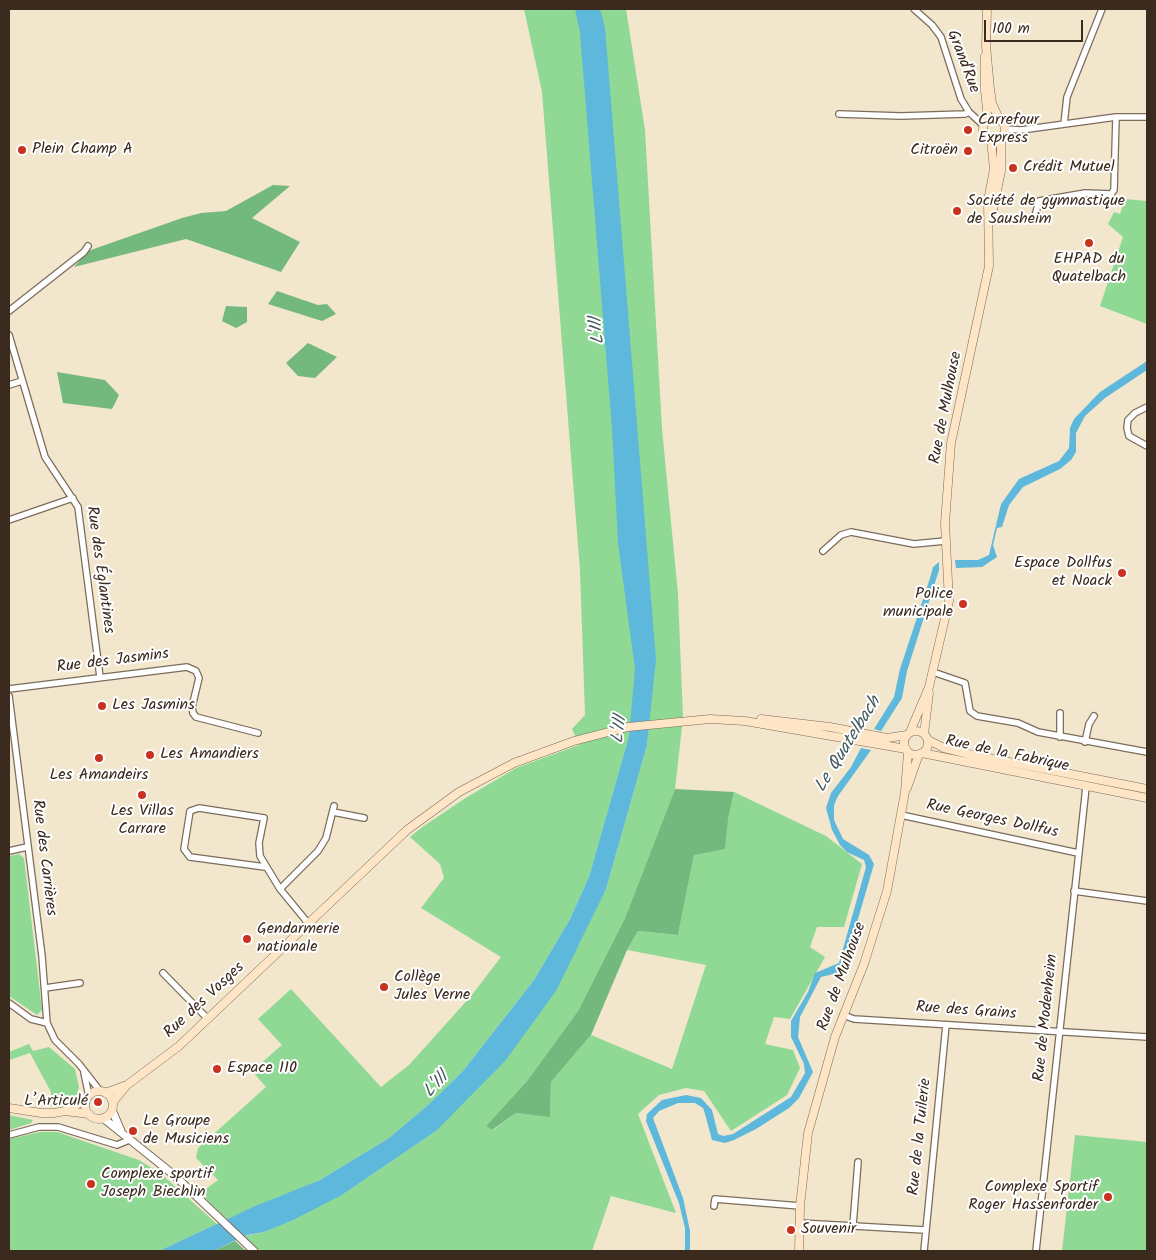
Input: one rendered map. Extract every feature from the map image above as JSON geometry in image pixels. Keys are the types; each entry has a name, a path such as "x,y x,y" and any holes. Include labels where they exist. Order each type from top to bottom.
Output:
{"main road":[{"path":"986,46 992,103 999,119 1004,123 1005,130 1001,138 991,140 984,133 986,123 984,70 987,9"},
{"path":"986,123 999,119"},
{"name":"Rue de Mulhouse","path":"908,734 929,687 947,614 949,570 945,541 951,443 984,297 989,266 990,224 1001,171 1001,138"},
{"name":"Rue de Mulhouse","path":"990,224 988,219 988,200 994,169 991,140"},
{"name":"Rue de Mulhouse","path":"926,737 929,687"},
{"name":"Rue des Vosges","path":"65,1111 88,1098 127,1084 179,1046 407,830 443,803 493,774 556,746 628,727 717,719 879,740 907,750"},
{"path":"879,740 895,738 917,731 926,737 927,747 920,753 907,750 904,742 908,734"},
{"name":"Rue de la Fabrique","path":"926,737 944,748 1147,798"},
{"name":"Rue de Mulhouse","path":"799,1251 800,1206 808,1133 843,1015 864,964 883,904 905,792 907,750"},
{"name":"Rue de Mulhouse","path":"905,792 920,753"},
{"name":"Rue de la Fabrique","path":"920,753 1086,782 1147,789"},
{"name":"Rue des Vosges","path":"9,1108 40,1113 65,1111 103,1118 127,1084"},
{"path":"103,1092 112,1106"},
{"path":"88,1098 86,1108 89,1114"}],"street":[{"name":"Grand'Rue","path":"914,9 932,25 940,37 969,112 986,123"},
{"path":"1064,124 1067,97 1102,9"},
{"path":"839,114 901,116 965,114 969,112"},
{"path":"1034,216 1039,201 1085,193 1111,194 1114,190 1116,117"},
{"path":"1005,130 1021,130 1116,117 1147,117"},
{"path":"9,311 84,252 88,246"},
{"name":"Rue des Églantines","path":"9,335 45,457 78,507 100,677"},
{"path":"9,385 22,381"},
{"path":"1147,407 1135,413 1128,420 1127,428 1129,436 1147,446"},
{"path":"9,520 73,498"},
{"path":"823,551 841,535 851,532 914,544 945,541"},
{"name":"Rue des Jasmins","path":"9,689 187,667 196,671 199,678 192,707 196,718 258,733"},
{"path":"933,672 965,683 972,715 1018,722 1038,732 1085,742 1147,752"},
{"name":"Rue des Carrières","path":"9,696 12,745 45,988 47,1023"},
{"path":"1060,713 1060,736"},
{"path":"1085,742 1089,724 1094,716"},
{"name":"Rue de Modenheim","path":"1036,1251 1086,782"},
{"path":"265,867 188,855 184,849 188,814 198,808 264,818 259,843 260,856 280,889 308,923"},
{"path":"280,889 318,851 326,838 333,809 364,818"},
{"name":"Rue Georges Dollfus","path":"901,815 1078,853"},
{"path":"9,851 27,847"},
{"path":"255,866 260,856"},
{"path":"1074,891 1147,901"},
{"path":"163,973 208,1019"},
{"path":"45,988 80,983"},
{"path":"9,1003 31,1019 47,1023 55,1040 103,1092"},
{"name":"Rue des Grains","path":"843,1015 854,1019 1147,1037"},
{"name":"Rue de la Tuilerie","path":"924,1251 946,1025"},
{"path":"84,1071 88,1098"},
{"path":"112,1106 121,1132"},
{"path":"103,1118 174,1176 254,1251"},
{"path":"9,1135 39,1127 58,1127 117,1145 129,1140"},
{"path":"853,1225 858,1162"},
{"path":"714,1206 715,1198 800,1206"},
{"path":"800,1223 925,1230"}],"green space":[{"path":"524,9 626,9 645,130 662,429 678,594 683,718 675,789 625,918 578,1011 527,1081 486,1126 493,1130 516,1113 550,1116 551,1082 591,1035 672,1069 706,965 627,950 638,931 678,935 694,855 728,818 734,792 826,836 862,864 844,927 817,927 810,947 825,957 790,1019 774,1017 765,1044 793,1050 800,1068 787,1095 731,1131 704,1091 686,1088 659,1095 638,1114 676,1213 611,1196 592,1251 260,1251 244,1236 264,1232 342,1195 436,1131 606,889 647,745 649,722 630,724 629,736 589,877 570,919 534,980 463,1071 428,1105 389,1138 320,1180 227,1219 205,1198 207,1196 203,1191 218,1180 196,1158 198,1148 266,1087 252,1071 282,1045 258,1019 291,989 381,1087 409,1065 471,996 501,957 421,908 444,878 440,864 410,837 464,799 516,768 579,745 572,729 585,715 580,570 542,92"},
{"path":"273,185 290,186 252,218 300,242 281,272 186,239 74,267 88,251 182,218 201,213 226,211"},
{"path":"1125,199 1147,201 1147,324 1100,306 1123,237 1108,224 1114,212 1120,214"},
{"path":"277,291 318,305 327,304 336,314 322,321 268,304"},
{"path":"226,306 247,307 247,322 236,328 222,321"},
{"path":"308,343 337,357 315,378 298,376 286,363"},
{"path":"57,372 105,380 119,395 112,409 63,403"},
{"path":"675,789 734,792 728,819 725,849 694,855 678,935 638,931 627,950 591,1035 551,1082 550,1117 516,1113 492,1130 486,1126 527,1081 578,1011 625,918"},
{"path":"19,854 24,858 42,1010 37,1015 9,996 9,856"},
{"path":"29,1044 33,1051 49,1047 75,1069 79,1087 77,1095 66,1102 50,1106 51,1092 30,1053 9,1060 9,1052"},
{"path":"9,1115 33,1120 31,1123 9,1130"},
{"name":"Complexe sportif Joseph Biechlin","path":"40,1132 57,1132 139,1160 160,1173 217,1224 159,1251 9,1251 9,1139"},
{"name":"Complexe Sportif Roger Hassenforder","path":"1075,1135 1147,1142 1147,1251 1062,1251"},
{"path":"235,1241 246,1251 213,1251"}],"water":[{"name":"L'Ill","path":"575,9 600,9 605,27 656,660 647,745 606,889 556,991 505,1061 436,1131 342,1195 293,1220 264,1232 247,1235 213,1251 159,1251 253,1207 320,1180 389,1138 428,1105 463,1071 534,980 570,919 589,877 629,736 635,669 618,543 612,429 580,33"},
{"path":"1147,361 1147,370 1105,398 1085,416 1076,433 1076,452 1071,460 1060,469 1023,487 1009,505 1002,527 997,528 993,545 997,557 982,567 956,568 955,560 978,560 989,555 1001,504 1019,479 1059,461 1069,448 1070,428 1074,419 1100,392"},
{"path":"939,562 939,570 907,671 902,698 881,731 874,729 894,697 900,669 933,567"},
{"path":"861,748 871,750 838,796 834,805 834,820 843,839 869,855 874,864 844,967 841,972 821,977 800,1017 798,1037 813,1072 799,1098 789,1108 756,1129 725,1143 712,1140 703,1108 695,1103 678,1103 659,1111 653,1118 683,1198 690,1231 690,1251 685,1251 685,1228 679,1203 646,1121 647,1114 662,1100 686,1095 701,1098 712,1110 718,1134 723,1136 733,1134 791,1097 805,1073 804,1064 791,1037 791,1021 808,992 815,973 839,963 866,867 864,860 847,852 840,845 832,830 826,808 831,793 851,767"}],"place":[{"name":"Carrefour Express","path":"968,130"},
{"name":"Plein Champ A","path":"22,150"},
{"name":"Citroën","path":"968,151"},
{"name":"Crédit Mutuel","path":"1013,168"},
{"name":"Société de gymnastique de Sausheim","path":"957,211"},
{"name":"EHPAD du Quatelbach","path":"1089,243"},
{"name":"Espace Dollfus et Noack","path":"1122,573"},
{"name":"Police municipale","path":"963,604"},
{"name":"Les Jasmins","path":"102,706"},
{"name":"Les Amandiers","path":"150,755"},
{"name":"Les Amandeirs","path":"99,758"},
{"name":"Les Villas Carrare","path":"142,795"},
{"name":"Gendarmerie nationale","path":"247,939"},
{"name":"Collège Jules Verne","path":"384,987"},
{"name":"Espace 110","path":"217,1069"},
{"name":"L’Articulé","path":"98,1102"},
{"name":"Le Groupe de Musiciens","path":"133,1131"},
{"name":"Complexe sportif Joseph Biechlin","path":"91,1184"},
{"name":"Complexe Sportif Roger Hassenforder","path":"1108,1197"},
{"name":"Souvenir","path":"791,1230"}],"water label":[{"name":"Le Quatelbach","path":"849,745"}]}
